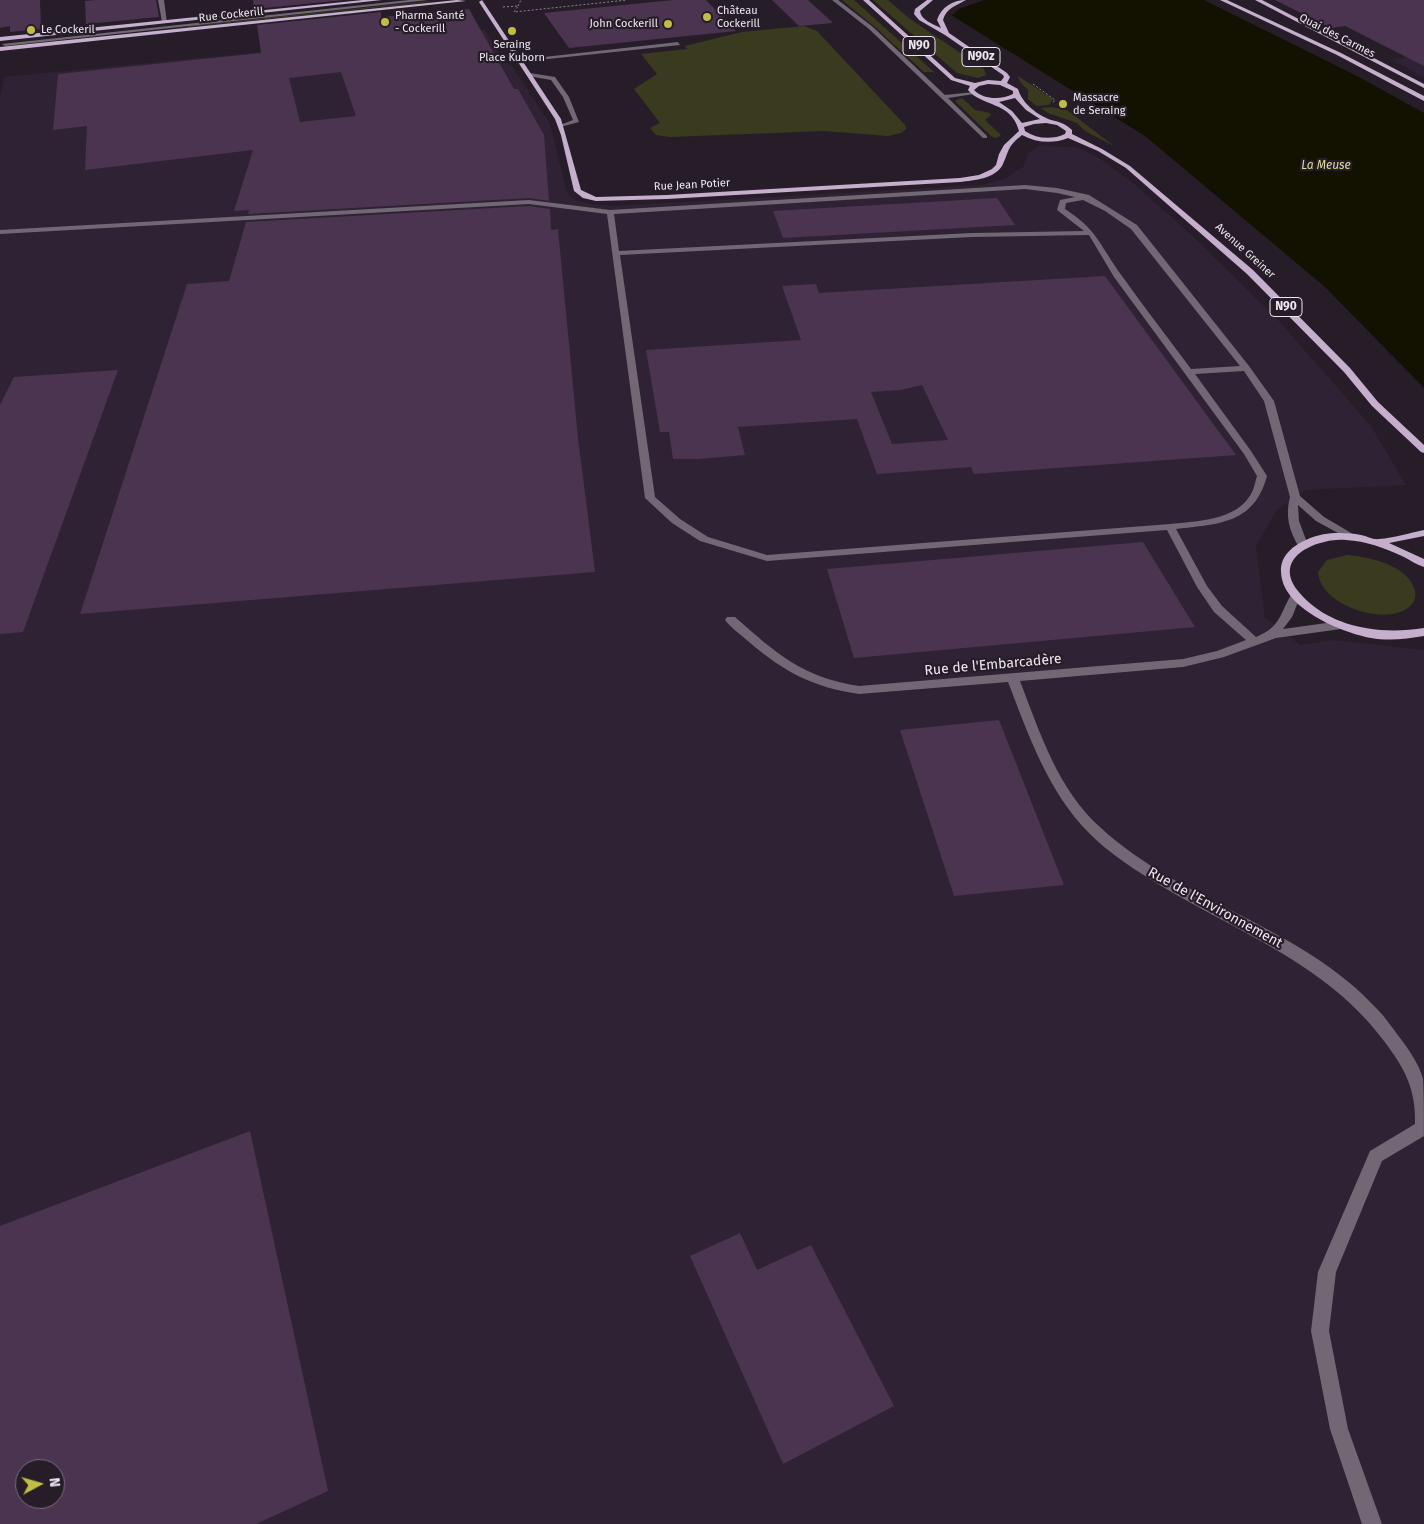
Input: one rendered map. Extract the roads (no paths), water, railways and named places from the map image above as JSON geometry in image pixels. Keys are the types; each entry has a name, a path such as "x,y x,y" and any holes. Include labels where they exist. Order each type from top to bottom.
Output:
{"main road":[{"name":"Rue Cockerill","path":"1,44 165,22 379,0"},
{"name":"Rue Cockerill","path":"1,44 490,0"},
{"name":"N90","path":"866,0 953,78 975,85"},
{"path":"947,34 940,20 944,11 963,0"},
{"path":"1223,0 1339,54 1424,97"},
{"name":"Quai des Carmes","path":"1238,0 1347,52 1424,97"},
{"name":"Quai des Carmes","path":"1258,0 1424,86"},
{"name":"Rue Jean Potier","path":"470,1 487,9 562,126 578,190 586,196 607,200 960,180 980,176 996,169 1001,162 1002,153 1022,129"},
{"name":"N90z","path":"928,1 916,10 921,19 947,34 1005,74 1007,77 1003,84"},
{"path":"1276,1 1323,33"},
{"path":"1044,140 1031,137 1022,129 1016,118 1001,105 972,93 972,87 988,82 1014,88 1017,93 1016,95 1028,108 1050,122"},
{"path":"990,99 1006,99 1016,95"},
{"path":"1022,129 1030,122 1050,122"},
{"name":"Avenue Greiner","path":"1050,122 1067,127 1070,133 1068,135 1117,159 1138,174 1250,272 1347,370 1388,418 1424,450"},
{"path":"1007,147 1060,139 1068,135"},
{"name":"Avenue Greiner","path":"1060,139 1100,150"},
{"path":"1380,542 1424,533"},
{"path":"1424,564 1396,548 1380,542 1353,538 1317,539 1303,545 1291,554 1286,566 1287,580 1296,595 1314,612 1341,625 1381,635 1400,636 1424,632"}],"street":[{"path":"161,0 165,22"},
{"name":"Rue Cockerill","path":"1,44 424,0"},
{"path":"834,0 871,28 986,137"},
{"path":"520,60 678,44"},
{"path":"530,75 553,78 566,97 577,121 562,126"},
{"path":"944,96 972,93"},
{"path":"0,232 528,202 552,204 580,210 610,212 1025,187 1058,189 1086,197 1112,210 1134,227 1246,368 1269,401 1295,497 1292,509 1294,528 1303,545"},
{"path":"610,212 650,498 676,521 704,539 767,558 1170,527 1224,519 1239,512 1255,498 1262,476 1248,453 1117,275 1091,233 1080,222 1061,210 1063,202 1086,197"},
{"path":"615,253 706,251 964,236 1091,233"},
{"path":"1188,372 1246,368"},
{"path":"1295,497 1320,519 1353,538"},
{"path":"1170,527 1202,587 1218,609 1254,641"},
{"path":"1274,634 1286,618 1296,595"},
{"name":"Rue de l'Embarcadère","path":"731,620 784,666 819,683 836,688 859,690 882,690 1183,663 1220,654 1274,634 1341,625"},
{"name":"Rue de l'Environnement","path":"1013,678 1056,782 1077,813 1094,831 1122,855 1158,877 1292,950 1319,968 1358,1000 1372,1013 1393,1039 1412,1070 1423,1101 1423,1128"},
{"path":"1372,1524 1339,1429 1320,1331 1327,1272 1376,1156 1423,1128"}],"water":[{"name":"La Meuse","path":"927,0 1204,0 1357,76 1424,113 1424,388 1325,287 1145,136"}],"place":[{"name":"Château Cockerill","path":"707,17"},
{"name":"Pharma Santé - Cockerill","path":"385,22"},
{"name":"John Cockerill","path":"668,24"},
{"name":"Le Cockeril","path":"31,30"},
{"name":"Seraing Place Kuborn","path":"512,31"},
{"name":"Massacre de Seraing","path":"1063,104"}]}
